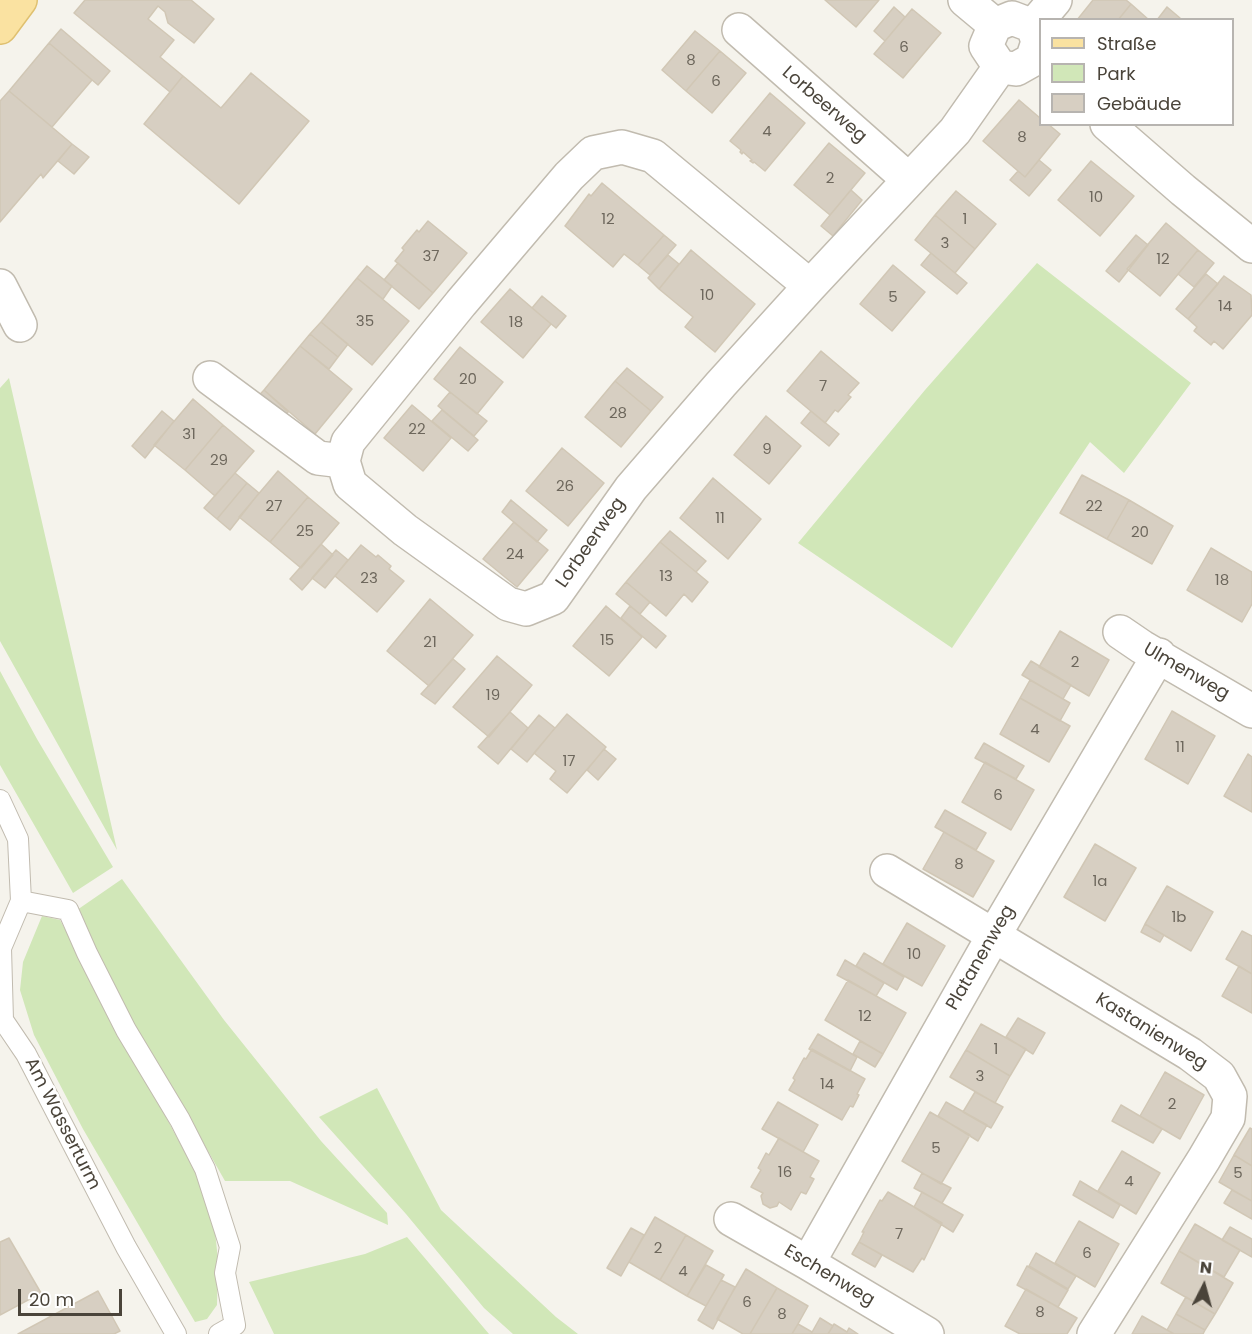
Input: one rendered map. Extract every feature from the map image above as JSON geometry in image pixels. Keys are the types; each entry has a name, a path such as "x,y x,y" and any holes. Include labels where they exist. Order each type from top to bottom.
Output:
{"street":[{"path":"965,0 995,25"},
{"path":"1040,18 1055,0"},
{"path":"1012,18 1033,26 1038,42 1036,64 1016,69 1000,67 986,46 995,25 1012,18"},
{"path":"1033,26 1039,19"},
{"name":"Lorbeerweg","path":"739,30 909,180"},
{"name":"Lorbeerweg","path":"343,461 350,484 405,530 508,604 526,609 553,598 631,488 810,286 956,132 1000,67"},
{"path":"1109,126 1252,246"},
{"path":"210,378 318,458 343,461 348,442 461,303 569,176 593,153 622,147 653,156 810,286"},
{"path":"0,286 20,325"},
{"name":"Ulmenweg","path":"1120,632 1252,711"},
{"name":"Platanenweg","path":"808,1263 994,935 1159,655"},
{"name":"Kastanienweg","path":"887,871 1190,1054 1219,1076 1230,1096 1228,1118 1094,1334"},
{"name":"Eschenweg","path":"731,1220 927,1334"}],"lane":[{"name":"Am Wasserturm","path":"0,800 18,838 21,901 0,948 3,1020 26,1054 126,1247 176,1334"},
{"path":"21,901 68,909 87,953 126,1030 180,1120 205,1169 230,1246 225,1273 235,1325 219,1334"}],"green space":[{"path":"1037,263 1191,383 1124,473 1090,442 952,648 798,543 925,390"},
{"path":"9,378 117,850 0,641 0,388"},
{"path":"0,671 37,739 113,867 73,893 0,765"},
{"path":"122,879 224,1020 321,1141 387,1213 388,1225 290,1181 225,1181 175,1093 122,1007 77,910"},
{"path":"42,916 60,920 196,1173 214,1222 218,1260 217,1305 207,1319 195,1322 83,1129 34,1035 20,990 23,962"},
{"path":"377,1088 441,1210 556,1317 578,1334 513,1334 484,1308 406,1214 319,1117"},
{"path":"407,1237 489,1334 274,1334 249,1282 365,1254"}],"building":[{"path":"85,0 191,0 214,19 194,43 168,23 165,12 158,6 148,19 174,40 160,57 183,76 170,92 74,13"},
{"path":"825,0 879,0 856,27"},
{"path":"1093,0 1126,0 1131,4 1120,18 1079,18"},
{"path":"1131,4 1147,18 1120,18"},
{"path":"894,7 905,17 885,41 874,31"},
{"path":"1167,7 1180,18 1159,18"},
{"path":"912,9 941,33 903,78 874,54"},
{"path":"61,29 110,71 98,85 49,43"},
{"path":"695,31 720,51 686,91 662,70"},
{"path":"49,43 92,80 52,127 9,91"},
{"path":"720,51 746,73 712,113 686,91"},
{"path":"251,73 309,121 239,204 144,124 183,76 221,108"},
{"path":"9,91 72,144 43,178 41,174 0,222 0,101"},
{"path":"770,93 805,123 765,171 750,161 752,160 743,152 742,154 741,150 730,141"},
{"path":"1019,100 1039,117 1039,126 1050,126 1060,134 1025,177 983,141"},
{"path":"829,143 865,173 830,215 794,185"},
{"path":"72,144 89,157 74,174 58,161"},
{"path":"1039,160 1051,170 1029,196 1010,180 1018,171 1025,177"},
{"path":"1091,161 1134,196 1100,236 1058,200"},
{"path":"602,183 664,235 638,265 624,254 613,267 565,226 589,194 591,196"},
{"path":"851,190 862,200 833,236 821,226"},
{"path":"956,191 996,224 975,249 935,215"},
{"path":"935,215 975,249 955,273 915,240"},
{"path":"428,221 467,253 433,293 395,261 404,250 402,248"},
{"path":"1166,223 1198,250 1160,296 1127,269"},
{"path":"664,235 676,245 650,275 638,265"},
{"path":"1136,235 1148,245 1119,282 1106,271"},
{"path":"691,250 755,304 715,352 685,327 693,317 659,289"},
{"path":"1198,250 1214,263 1194,287 1178,274"},
{"path":"931,253 967,283 957,294 921,265"},
{"path":"668,255 679,264 659,289 648,278"},
{"path":"398,263 433,293 419,309 384,280"},
{"path":"893,265 925,292 892,331 860,304"},
{"path":"367,266 392,286 383,299 357,278"},
{"path":"1206,274 1218,284 1188,319 1176,309"},
{"path":"1224,276 1251,295 1252,315 1223,349 1214,341 1211,345 1194,331 1197,327 1188,319"},
{"path":"357,278 409,321 372,365 321,322"},
{"path":"510,289 551,324 523,358 481,322"},
{"path":"542,296 566,316 556,328 532,308"},
{"path":"321,322 348,344 338,357 310,334"},
{"path":"310,334 338,357 329,369 300,346"},
{"path":"300,346 352,389 315,434 264,390"},
{"path":"460,347 503,382 477,414 434,379"},
{"path":"821,351 859,383 848,395 851,397 838,412 835,410 825,423 787,391"},
{"path":"627,368 663,397 651,411 615,381"},
{"path":"615,381 651,411 621,447 585,417"},
{"path":"264,390 288,412 279,423 253,402"},
{"path":"450,392 487,421 474,436 438,406"},
{"path":"193,399 223,425 185,470 154,445"},
{"path":"412,405 451,438 423,471 384,438"},
{"path":"442,410 478,440 468,451 432,421"},
{"path":"162,411 174,421 145,458 132,446"},
{"path":"811,411 839,434 829,446 801,423"},
{"path":"766,416 801,446 769,484 734,455"},
{"path":"223,425 254,451 215,496 185,470"},
{"path":"562,448 604,483 568,526 526,491"},
{"path":"278,471 308,497 270,542 239,517"},
{"path":"235,473 247,483 217,519 204,508"},
{"path":"1082,475 1129,500 1107,539 1060,513"},
{"path":"713,478 761,519 728,559 680,518"},
{"path":"247,483 259,493 230,530 217,519"},
{"path":"308,497 339,523 301,568 270,542"},
{"path":"511,500 547,530 537,542 502,512"},
{"path":"1129,500 1173,526 1152,564 1107,539"},
{"path":"514,522 548,550 517,587 483,559"},
{"path":"670,531 706,561 696,572 660,542"},
{"path":"660,542 708,582 692,602 684,594 666,616 626,582"},
{"path":"321,544 333,555 302,590 290,579"},
{"path":"361,545 376,557 378,555 391,566 389,569 404,581 377,612 335,576"},
{"path":"1211,548 1252,572 1252,604 1242,622 1187,590"},
{"path":"336,550 348,560 325,588 312,578"},
{"path":"626,582 650,602 640,614 616,594"},
{"path":"430,599 473,635 429,686 387,651"},
{"path":"606,606 642,637 609,676 573,646"},
{"path":"630,606 666,636 656,648 621,618"},
{"path":"1060,631 1109,660 1089,696 1039,667"},
{"path":"497,656 532,685 489,737 453,707"},
{"path":"453,659 465,669 435,704 421,694"},
{"path":"1031,661 1071,685 1063,699 1022,675"},
{"path":"1030,680 1070,703 1060,721 1020,698"},
{"path":"1020,698 1070,726 1049,762 1000,734"},
{"path":"1172,711 1215,736 1188,784 1145,759"},
{"path":"510,712 528,728 498,764 478,747"},
{"path":"567,714 606,747 567,793 550,779 556,771 534,753"},
{"path":"539,715 555,728 527,762 511,749"},
{"path":"984,743 1024,766 1016,779 975,758"},
{"path":"604,749 616,759 598,780 587,770"},
{"path":"1248,754 1252,757 1252,812 1224,796"},
{"path":"985,762 1034,790 1011,830 962,802"},
{"path":"945,810 986,833 976,850 935,827"},
{"path":"944,832 994,861 973,897 923,869"},
{"path":"1095,844 1136,868 1105,921 1064,897"},
{"path":"1167,886 1213,912 1191,951 1145,924"},
{"path":"907,923 945,946 922,986 883,964"},
{"path":"1145,924 1164,935 1160,942 1141,932"},
{"path":"1242,931 1252,936 1252,974 1226,959"},
{"path":"864,953 904,977 897,990 856,966"},
{"path":"845,960 884,983 876,996 837,975"},
{"path":"1239,966 1252,974 1252,1013 1222,996"},
{"path":"848,980 906,1013 883,1054 825,1020"},
{"path":"1018,1018 1045,1033 1033,1054 1006,1037"},
{"path":"981,1024 1026,1049 1010,1076 966,1050"},
{"path":"818,1034 857,1057 850,1071 809,1049"},
{"path":"860,1041 883,1054 875,1067 853,1054"},
{"path":"812,1049 865,1079 853,1107 850,1106 842,1120 789,1090 804,1058 806,1059"},
{"path":"966,1050 1010,1076 995,1103 950,1077"},
{"path":"1165,1072 1204,1095 1180,1139 1140,1116"},
{"path":"975,1092 1003,1107 991,1128 963,1112"},
{"path":"778,1102 818,1125 803,1152 762,1129"},
{"path":"946,1102 987,1125 978,1141 938,1116"},
{"path":"1121,1105 1162,1129 1153,1143 1112,1121"},
{"path":"930,1112 970,1135 941,1184 902,1161"},
{"path":"1250,1128 1252,1129 1252,1166 1234,1155"},
{"path":"779,1138 819,1161 810,1177 814,1179 806,1194 801,1192 791,1210 779,1202 777,1206 770,1208 763,1204 761,1196 763,1193 751,1187 761,1170 758,1168 766,1153 769,1155"},
{"path":"1122,1151 1160,1173 1136,1214 1098,1191"},
{"path":"1234,1155 1252,1166 1252,1201 1219,1182"},
{"path":"922,1173 951,1188 942,1203 914,1188"},
{"path":"1080,1181 1120,1205 1113,1218 1073,1195"},
{"path":"1232,1190 1252,1201 1252,1219 1224,1203"},
{"path":"888,1192 942,1223 924,1260 922,1258 913,1272 859,1242 880,1200 882,1201"},
{"path":"922,1192 963,1215 953,1232 914,1207"},
{"path":"655,1217 686,1235 660,1280 629,1262"},
{"path":"1079,1221 1119,1244 1095,1287 1055,1263"},
{"path":"1195,1224 1240,1250 1224,1277 1179,1251"},
{"path":"1230,1227 1252,1239 1252,1257 1222,1240"},
{"path":"631,1228 644,1235 621,1276 607,1268"},
{"path":"686,1235 713,1251 687,1296 660,1280"},
{"path":"9,1238 41,1293 0,1315 0,1242"},
{"path":"859,1242 882,1255 875,1267 852,1254"},
{"path":"1179,1251 1233,1283 1215,1314 1161,1283"},
{"path":"1036,1253 1076,1276 1068,1289 1029,1266"},
{"path":"706,1265 724,1275 706,1306 687,1296"},
{"path":"1027,1266 1068,1290 1058,1307 1017,1285"},
{"path":"746,1269 777,1288 750,1334 743,1334 717,1319"},
{"path":"721,1280 735,1287 713,1329 698,1320"},
{"path":"777,1288 808,1306 798,1324 792,1334 750,1334"},
{"path":"1026,1289 1077,1318 1067,1334 1020,1334 1005,1326"},
{"path":"98,1291 120,1331 114,1334 18,1334"},
{"path":"1186,1297 1215,1314 1205,1330 1176,1314"},
{"path":"1176,1314 1205,1330 1203,1334 1174,1334 1167,1330"},
{"path":"1142,1316 1167,1330 1174,1334 1132,1334"},
{"path":"820,1318 833,1326 828,1334 811,1334"},
{"path":"798,1324 812,1332 811,1334 792,1334"},
{"path":"834,1324 847,1332 849,1328 858,1334 828,1334"}]}
